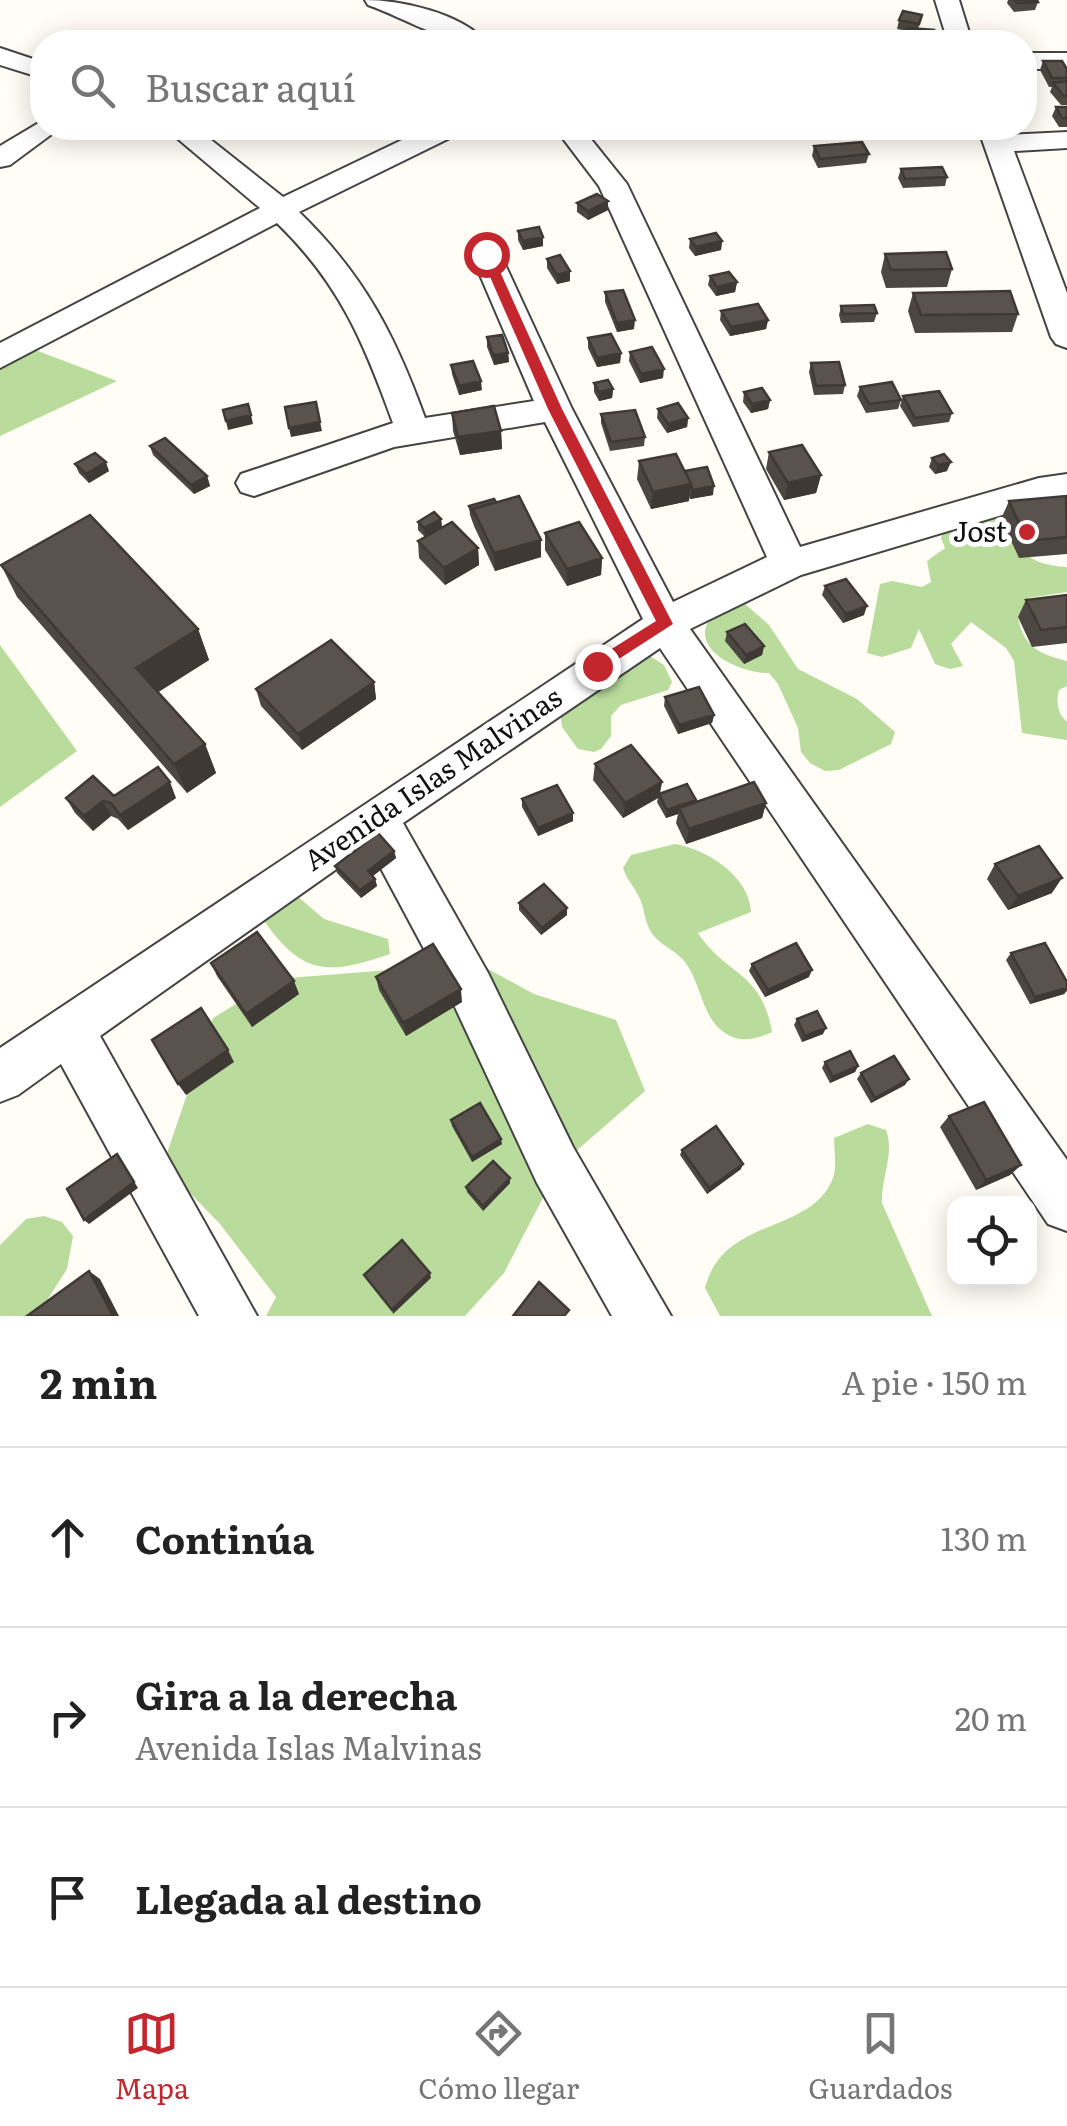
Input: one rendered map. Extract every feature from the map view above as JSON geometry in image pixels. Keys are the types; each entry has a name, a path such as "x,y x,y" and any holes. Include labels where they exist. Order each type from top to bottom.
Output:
{"street":[{"path":"377,0 449,30"},
{"path":"947,0 956,30"},
{"path":"0,56 30,66"},
{"path":"1037,61 1067,60"},
{"path":"1037,138 1067,140"},
{"path":"0,159 30,139"},
{"path":"194,140 310,238 350,288 379,338 413,431"},
{"path":"409,140 416,144"},
{"path":"0,358 279,209 424,140"},
{"path":"578,140 613,184 789,564"},
{"path":"997,140 1058,283 1067,337"},
{"path":"486,254 555,409 665,624 1067,1206"},
{"path":"254,483 413,431 555,409"},
{"name":"Avenida Islas Malvinas","path":"0,1078 376,817 665,624 726,591 789,564 1039,491 1067,487"},
{"path":"376,817 470,988 554,1164 643,1316"},
{"path":"70,1031 229,1316"}],"green space":[{"path":"30,348 117,381 0,436 0,367"},
{"path":"998,511 1028,555 1048,565 1067,567 1067,592 1028,598 1027,609 1018,617 1024,636 1034,648 1067,661 1067,686 1059,690 1058,703 1067,722 1067,740 1022,733 1014,661 1006,648 971,622 951,644 963,666 950,669 935,664 919,629 911,648 882,657 867,653 880,584 892,581 922,587 931,582 927,561 945,548 941,538 944,529"},
{"path":"736,596 769,625 798,669 857,699 895,732 891,744 839,770 825,771 810,763 801,752 798,728 778,684 769,673 730,663 708,644 705,630 711,617 722,600"},
{"path":"0,645 77,751 0,807"},
{"path":"645,653 664,665 672,682 668,690 621,705 611,716 611,736 601,749 578,749 562,727 560,711"},
{"path":"675,844 713,858 743,887 751,912 698,933 760,997 772,1032 746,1039 721,1030 710,1017 685,963 648,927 641,900 623,868 631,855"},
{"path":"289,889 324,919 388,939 390,954 334,967 319,966 292,953 265,922 266,910"},
{"path":"477,963 534,994 616,1020 645,1091 560,1165 504,1273 465,1316 266,1316 276,1297 220,1224 163,1165 213,1018 276,979"},
{"path":"868,1124 886,1130 889,1148 882,1203 932,1316 720,1316 705,1288 715,1265 730,1248 806,1209 822,1196 834,1174 834,1138"},
{"path":"44,1216 62,1222 73,1236 67,1269 37,1316 0,1316 0,1245 26,1219"}],"building":[{"path":"903,11 922,15 919,24 899,20"},
{"path":"1043,61 1062,61 1067,78 1052,78"},
{"path":"1067,81 1067,96 1064,96 1053,83"},
{"path":"1056,107 1067,107 1067,118 1062,118"},
{"path":"862,142 869,154 820,159 814,146"},
{"path":"942,167 947,177 905,179 901,169"},
{"path":"597,194 608,201 588,211 577,203"},
{"path":"539,227 543,237 523,241 518,231"},
{"path":"716,233 722,241 696,247 690,239"},
{"path":"946,252 952,269 891,270 885,254"},
{"path":"560,255 570,271 557,275 547,259"},
{"path":"729,272 737,282 717,287 710,276"},
{"path":"623,290 635,320 617,323 605,292"},
{"path":"1010,291 1018,314 921,315 913,293"},
{"path":"758,304 768,320 731,327 721,311"},
{"path":"874,305 877,313 843,314 841,306"},
{"path":"611,334 621,353 597,358 588,338"},
{"path":"502,335 508,353 493,355 487,337"},
{"path":"652,347 664,369 641,374 630,352"},
{"path":"473,361 481,381 459,386 451,365"},
{"path":"839,362 845,385 816,386 811,363"},
{"path":"608,380 613,389 599,392 594,383"},
{"path":"892,382 901,400 869,404 860,387"},
{"path":"762,388 770,400 752,404 744,392"},
{"path":"939,391 952,413 915,418 903,396"},
{"path":"316,402 320,422 289,428 285,407"},
{"path":"678,403 688,418 668,424 658,409"},
{"path":"248,404 251,415 226,421 223,410"},
{"path":"494,406 501,431 458,437 452,413"},
{"path":"635,410 645,437 611,442 601,414"},
{"path":"165,438 207,476 191,485 150,446"},
{"path":"802,445 821,475 788,483 769,452"},
{"path":"95,453 106,462 86,474 75,464"},
{"path":"676,454 691,484 653,492 639,461"},
{"path":"944,454 951,462 938,465 932,458"},
{"path":"707,467 714,486 692,490 685,471"},
{"path":"519,496 541,540 494,553 473,509"},
{"path":"1066,496 1067,537 1027,541 1009,501"},
{"path":"494,499 496,502 473,509 473,513 469,506"},
{"path":"434,512 441,519 424,528 418,522"},
{"path":"90,515 198,629 136,668 205,744 174,764 1,565"},
{"path":"452,522 478,548 444,568 418,541"},
{"path":"579,522 602,558 567,569 545,533"},
{"path":"846,579 867,606 846,614 825,586"},
{"path":"1067,595 1067,627 1041,630 1026,600"},
{"path":"745,624 764,646 746,655 727,632"},
{"path":"331,640 374,682 298,734 256,689"},
{"path":"699,687 714,715 679,725 665,697"},
{"path":"631,745 662,782 625,803 595,764"},
{"path":"158,767 170,782 120,815 111,803 103,801 84,816 66,798 93,776 114,796"},
{"path":"754,782 766,803 689,829 679,808"},
{"path":"687,784 696,800 667,810 659,794"},
{"path":"557,785 573,813 538,828 522,799"},
{"path":"378,833 394,851 368,871 375,879 360,890 335,866"},
{"path":"1039,846 1062,878 1018,896 995,864"},
{"path":"544,884 567,908 542,928 519,903"},
{"path":"257,932 294,981 246,1014 211,963"},
{"path":"796,943 812,970 768,990 752,964"},
{"path":"1045,943 1067,988 1035,997 1011,953"},
{"path":"433,944 461,989 403,1023 376,977"},
{"path":"201,1008 228,1050 178,1084 152,1040"},
{"path":"817,1011 826,1028 805,1036 797,1019"},
{"path":"850,1051 858,1066 833,1077 825,1062"},
{"path":"894,1056 909,1079 875,1098 861,1073"},
{"path":"984,1102 1021,1165 986,1180 949,1116"},
{"path":"480,1103 501,1139 472,1157 451,1120"},
{"path":"716,1126 743,1164 709,1188 682,1150"},
{"path":"117,1154 134,1182 84,1220 67,1189"},
{"path":"493,1161 510,1178 483,1206 466,1187"},
{"path":"402,1240 430,1273 392,1310 364,1275"},
{"path":"89,1271 113,1316 27,1316"},
{"path":"539,1282 569,1310 564,1316 513,1316"}],"place":[{"name":"Jost","path":"1027,532"}],"route":[{"path":"486,254 555,409 665,624 597,666"}]}
